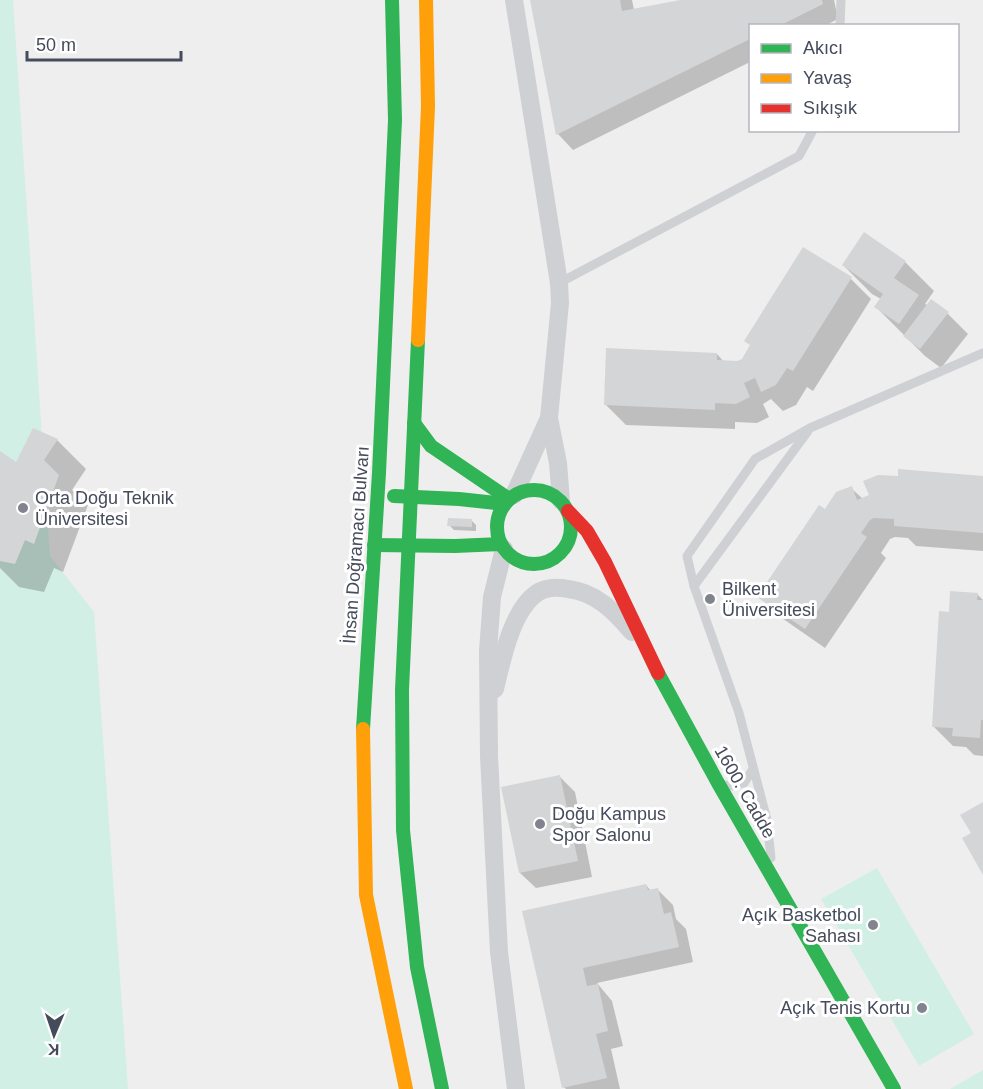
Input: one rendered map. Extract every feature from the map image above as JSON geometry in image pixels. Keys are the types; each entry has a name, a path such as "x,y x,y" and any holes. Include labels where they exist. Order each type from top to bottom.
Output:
{"main road":[{"name":"İhsan Doğramacı Bulvarı","path":"392,0 395,120 379,473 362,744 366,895 406,1089"},
{"path":"426,0 428,106 402,690 403,830 417,967 442,1089"},
{"path":"414,423 431,446 509,499 499,515 496,526 502,546 513,557 524,563 535,564 547,562 558,556 566,547 570,536 571,523 564,506"},
{"name":"1600. Cadde","path":"376,495 410,498 509,499 526,491 538,490 550,494 586,531 605,562 650,658 718,783 894,1089"},
{"path":"374,545 502,546"}],"street":[{"path":"513,0 560,283 549,418 564,506"},
{"path":"509,499 549,418"},
{"path":"502,546 492,597 488,651 488,716 499,952 516,1089"},
{"path":"488,716 513,627 522,610 536,594 544,589 579,590 600,601 618,616 650,658"}],"lane":[{"path":"840,24 841,0"},
{"path":"560,283 799,156 812,132"},
{"path":"774,878 767,820 740,713 694,586 687,556 755,459 810,428 983,353"},
{"path":"694,586 810,428"},
{"path":"718,783 733,786 744,783 753,769"}],"green space":[{"name":"Orta Doğu Teknik Üniversitesi","path":"0,0 13,0 50,556 94,612 128,1089 0,1089"},
{"path":"877,868 974,1034 919,1066 821,899"},
{"path":"983,1070 983,1089 950,1089"}],"building":[{"path":"530,0 620,0 622,11 680,0 822,0 823,4 783,24 749,24 749,39 556,135"},
{"path":"864,232 906,261 894,278 919,295 899,324 874,307 883,294 842,265"},
{"path":"803,247 852,277 793,371 787,368 776,385 761,392 755,378 744,383 750,397 736,404 715,403 715,410 604,405 606,348 717,353 717,360 742,359 750,345 744,341"},
{"path":"931,299 949,312 920,349 903,336"},
{"path":"33,428 58,439 44,460 59,475 34,544 25,540 15,564 0,561 0,451 16,462"},
{"path":"898,469 983,476 983,533 894,526 894,519 874,518 861,533 867,537 805,629 757,597 819,505 825,509 836,492 852,486 857,500 869,495 863,481 878,475 898,476"},
{"path":"448,518 472,519 472,527 447,526"},
{"path":"950,591 978,593 977,600 983,600 983,720 981,720 980,738 952,736 953,728 932,727 939,611 949,612"},
{"name":"Doğu Kampus Spor Salonu","path":"560,775 578,861 519,873 501,787"},
{"path":"983,802 983,875 962,838 971,833 960,815"},
{"path":"646,884 648,890 658,888 664,914 671,912 679,947 583,968 587,986 598,984 608,1031 596,1034 607,1078 562,1088 522,911"}],"traffic: fast":[{"path":"363,729 379,473 395,120 392,0"},
{"path":"418,340 402,690 403,830 417,967 442,1089"},
{"path":"414,423 431,446 509,499"},
{"path":"534,490 555,496 565,506 571,527 565,548 555,558 534,564 513,558 503,548 497,527 503,506 513,496 534,490"},
{"path":"394,496 505,504"},
{"path":"374,545 501,544"},
{"path":"658,673 718,783 894,1089"}],"traffic: slow":[{"path":"418,340 428,106 426,0"},
{"path":"363,729 366,895 406,1089"}],"traffic: jam":[{"path":"568,511 587,531 605,562 658,673"}],"place":[{"name":"Orta Doğu Teknik Üniversitesi","path":"23,508"},
{"name":"Bilkent Üniversitesi","path":"710,599"},
{"name":"Doğu Kampus Spor Salonu","path":"540,824"},
{"name":"Açık Basketbol Sahası","path":"873,925"},
{"name":"Açık Tenis Kortu","path":"922,1008"}]}
